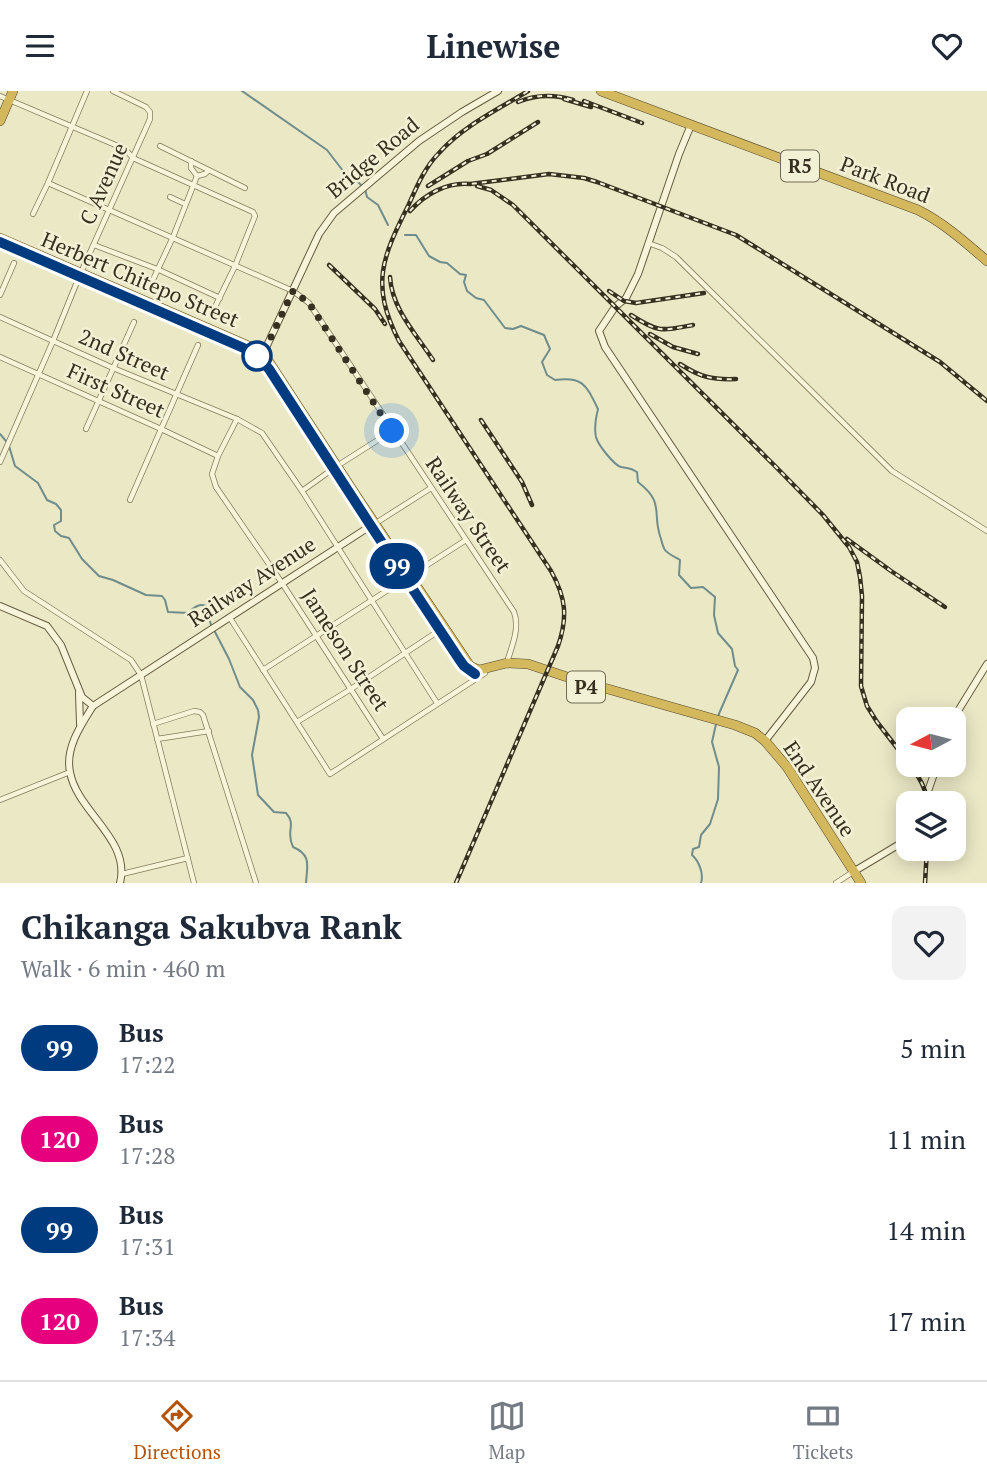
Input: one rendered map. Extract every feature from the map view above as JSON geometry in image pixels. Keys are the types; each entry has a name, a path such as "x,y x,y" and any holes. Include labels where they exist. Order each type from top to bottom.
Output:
{"highway":[{"name":"Park Road","path":"601,91 918,209 950,229 987,261"},
{"path":"0,121 7,96"},
{"name":"Herbert Chitepo Street","path":"0,240 255,353 269,369 335,467 464,666 475,672"},
{"name":"Herbert Chitepo Street","path":"80,275 250,346 263,354 335,467"},
{"name":"Herbert Chitepo Street","path":"408,578 475,672"},
{"name":"End Avenue","path":"475,672 507,663 528,664 746,729 765,741 787,767 861,883"},
{"name":"End Avenue","path":"475,672 485,673 512,666 526,667 593,689 698,714"}],"street":[{"path":"33,214 87,91"},
{"name":"C Avenue","path":"1,459 150,119 150,111 146,107 113,91"},
{"name":"Bridge Road","path":"263,354 319,235 334,213 419,141 498,91"},
{"path":"7,96 125,149 133,158 253,212 255,216 214,309"},
{"path":"691,125 638,274 626,298 615,307 600,327 599,335 813,658 815,668 811,683 765,741"},
{"path":"160,146 244,188"},
{"path":"191,162 191,168 197,176"},
{"path":"197,176 208,171"},
{"path":"151,284 197,176"},
{"path":"48,183 293,291"},
{"path":"170,197 185,204"},
{"path":"648,243 663,248 676,257 892,471 987,531"},
{"path":"94,245 158,269 220,298"},
{"path":"0,295 14,263"},
{"name":"Railway Street","path":"293,291 309,303 506,600 516,619 507,663"},
{"name":"2nd Street","path":"0,317 113,368 237,419 262,433 437,703"},
{"path":"86,429 134,322"},
{"path":"130,500 198,345"},
{"name":"First Street","path":"0,358 218,456"},
{"path":"218,456 237,419"},
{"path":"302,491 392,431"},
{"name":"Jameson Street","path":"218,456 212,474 216,487 383,739"},
{"name":"Railway Avenue","path":"93,706 431,488"},
{"path":"263,670 466,540"},
{"path":"0,560 24,591 131,660 141,675 194,883"},
{"path":"0,605 47,626 61,645 82,697 93,706 80,726 74,742 70,772 77,790 121,860 120,883"},
{"path":"229,617 296,722 351,689 440,629"},
{"path":"960,707 987,664"},
{"name":"End Avenue","path":"464,687 475,672"},
{"name":"End Avenue","path":"296,722 330,774 485,673"},
{"path":"78,688 80,726"},
{"path":"153,723 189,712 200,712 206,718 256,883"},
{"path":"158,739 209,731"},
{"path":"0,800 70,772"},
{"path":"836,883 896,846"},
{"path":"122,874 188,858"}],"waterway":[{"path":"242,91 327,150 347,176 361,185"},
{"path":"365,189 367,197 378,205 388,225"},
{"path":"405,235 416,235 429,256 466,275 464,282 467,291 484,300 505,328 521,326 544,335 550,349 542,362 547,375 555,380 572,379 587,388 598,409 595,426 597,441 618,465 637,472 638,482 652,496 664,548 680,560 679,575 691,588 703,587 715,597 714,615 718,633 732,649 738,670 718,716"},
{"path":"0,434 6,441"},
{"path":"9,446 15,466 38,483 47,500 61,510 61,521 54,525 55,531 69,538 82,559 99,576 146,595 162,596 168,612 188,613 198,606 206,606 211,625"},
{"path":"214,630 240,687 253,700 258,710 252,755 258,795 274,812 286,813 289,817 293,847 306,857 306,883"},
{"path":"701,883 700,868 692,855 693,849 699,847 701,835 710,824 718,799 719,767 712,742 716,724"}],"railway":[{"path":"456,883 558,646 564,608 560,590 551,571 399,341 385,303 383,271 392,240 434,158 448,143 470,127 528,91"},
{"path":"518,102 546,96 573,100"},
{"path":"564,99 591,107"},
{"path":"584,101 642,123"},
{"path":"428,186 538,122"},
{"path":"410,211 430,194 453,185 549,174 597,182 736,235 940,362 987,401"},
{"path":"477,186 491,190 513,205 776,467 823,515 849,547 857,562 862,596 861,686 867,706 896,747"},
{"path":"329,265 375,309 385,324"},
{"path":"390,277 400,310 433,360"},
{"path":"609,291 624,301 636,303 704,293"},
{"path":"631,315 660,329 693,325"},
{"path":"650,334 673,347 698,354"},
{"path":"680,364 706,377 736,379"},
{"path":"481,420 522,482 532,505"},
{"path":"847,539 945,607"},
{"path":"918,777 925,791"},
{"path":"925,883 926,861"}],"bus line":[{"name":"99","path":"0,242 255,353 269,369 459,659 475,674"}],"route":[{"path":"257,356 263,354 293,291 309,303 392,431"}]}
